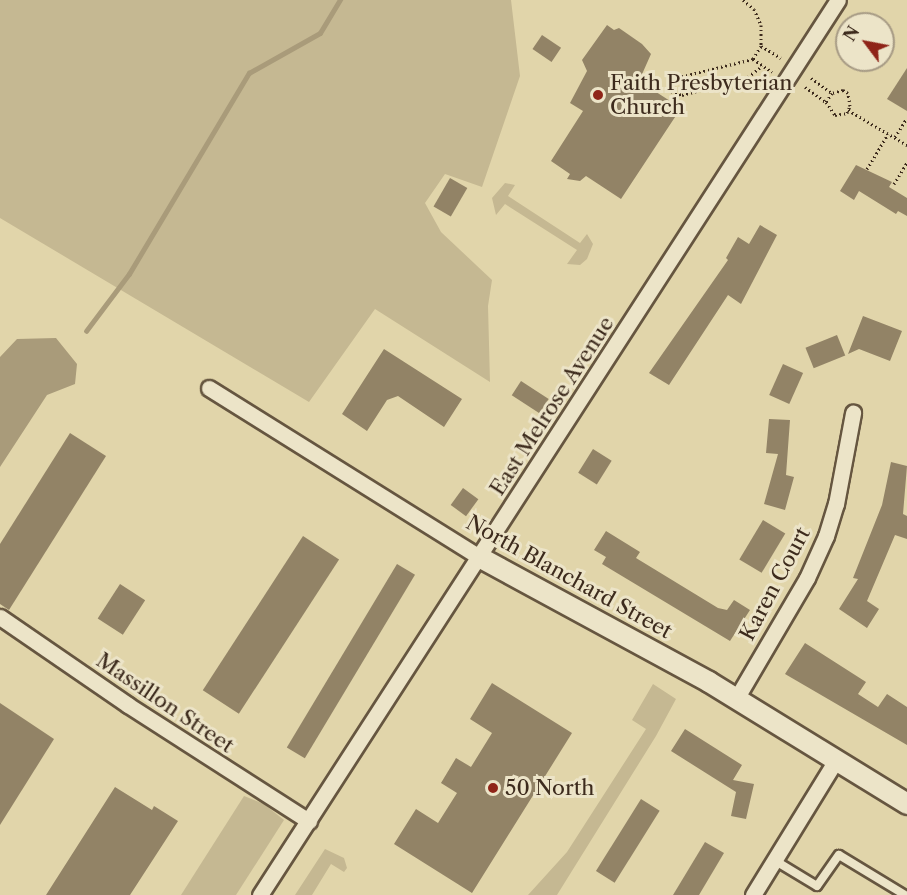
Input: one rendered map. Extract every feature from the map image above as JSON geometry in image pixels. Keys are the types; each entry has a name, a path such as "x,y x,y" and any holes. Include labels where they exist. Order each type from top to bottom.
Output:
{"street":[{"name":"East Melrose Avenue","path":"260,895 838,0"},
{"name":"North Blanchard Street","path":"209,388 479,557 736,699 907,804"},
{"name":"Karen Court","path":"736,699 807,578 826,536 836,504 853,413"},
{"name":"Massillon Street","path":"0,617 137,711 309,820"},
{"path":"753,895 836,760"}],"lane":[{"path":"774,860 817,886 839,855 905,895"}],"path":[{"path":"743,0 754,9 761,25 761,46 753,59 671,79 671,91 681,95 748,77 762,66"},
{"path":"761,46 781,58"},
{"path":"753,59 772,72"},
{"path":"811,78 832,93 848,93 848,110"},
{"path":"805,87 826,102 835,115 848,110"},
{"path":"826,102 832,93"},
{"path":"848,110 907,145"},
{"path":"895,137 907,118"},
{"path":"867,169 888,134"},
{"path":"894,184 907,162"}],"shaded area":[{"path":"0,0 511,0 520,76 482,187 445,174 425,203 441,232 492,280 488,306 490,382 375,309 309,402 0,218"},
{"path":"505,183 515,185 508,196 580,243 587,234 593,244 587,259 580,265 567,264 577,250 505,204 496,215 492,198"},
{"path":"56,338 77,364 75,384 47,395 0,467 0,357 17,339"},
{"path":"653,684 676,699 656,736 557,895 528,895 567,852 646,729 632,720"},
{"path":"244,796 264,804 284,820 236,895 181,895"},
{"path":"325,849 344,858 347,868 344,872 331,864 312,895 295,895"}],"building":[{"path":"607,25 614,30 619,28 642,44 651,54 639,81 681,108 621,199 586,176 580,181 567,179 570,174 551,161 583,111 570,103 587,71 582,60"},
{"path":"542,35 561,48 552,62 532,49"},
{"path":"907,68 907,111 887,99"},
{"path":"856,165 892,182 889,187 907,198 907,216 898,211 896,214 859,191 854,200 840,191"},
{"path":"450,178 467,188 451,217 434,207"},
{"path":"760,225 777,235 741,304 728,295 669,385 649,373 728,260 726,258 738,237 749,244"},
{"path":"863,316 902,331 890,361 859,349 848,354"},
{"path":"837,335 845,355 814,368 805,348"},
{"path":"384,349 462,399 444,427 398,396 387,400 367,431 342,414"},
{"path":"783,364 803,373 789,404 769,395"},
{"path":"521,381 549,399 539,413 512,395"},
{"path":"769,419 790,420 786,475 794,477 785,510 764,504 778,454 766,453"},
{"path":"70,433 106,456 9,610 0,604 0,544"},
{"path":"593,449 612,461 597,484 578,473"},
{"path":"891,462 907,466 903,514 907,516 907,539 895,535 867,601 879,609 867,628 839,609 858,579 853,578 882,505"},
{"path":"463,488 478,499 466,516 451,505"},
{"path":"763,520 785,533 762,573 739,559"},
{"path":"606,531 640,552 636,558 718,608 727,610 734,600 750,610 730,641 602,564 606,557 594,550"},
{"path":"303,536 339,559 239,714 203,690"},
{"path":"397,564 415,575 305,758 287,747"},
{"path":"120,584 145,600 123,635 98,618"},
{"path":"805,643 866,682 858,694 878,707 887,694 907,707 907,745 785,674"},
{"name":"50 North","path":"492,683 572,733 472,893 394,844 416,809 438,823 457,793 441,783 456,758 471,767 492,733 470,719"},
{"path":"0,703 54,739 0,825"},
{"path":"685,729 742,765 733,780 754,784 746,819 731,816 736,792 671,751"},
{"path":"115,787 152,810 154,806 178,821 130,895 46,895"},
{"path":"641,799 660,811 615,883 596,871"},
{"path":"705,842 724,853 699,895 673,895"}],"waterway":[{"path":"86,331 129,274 249,73 320,33 340,0"}],"place":[{"name":"Faith Presbyterian Church","path":"598,95"},
{"name":"50 North","path":"493,788"}]}
